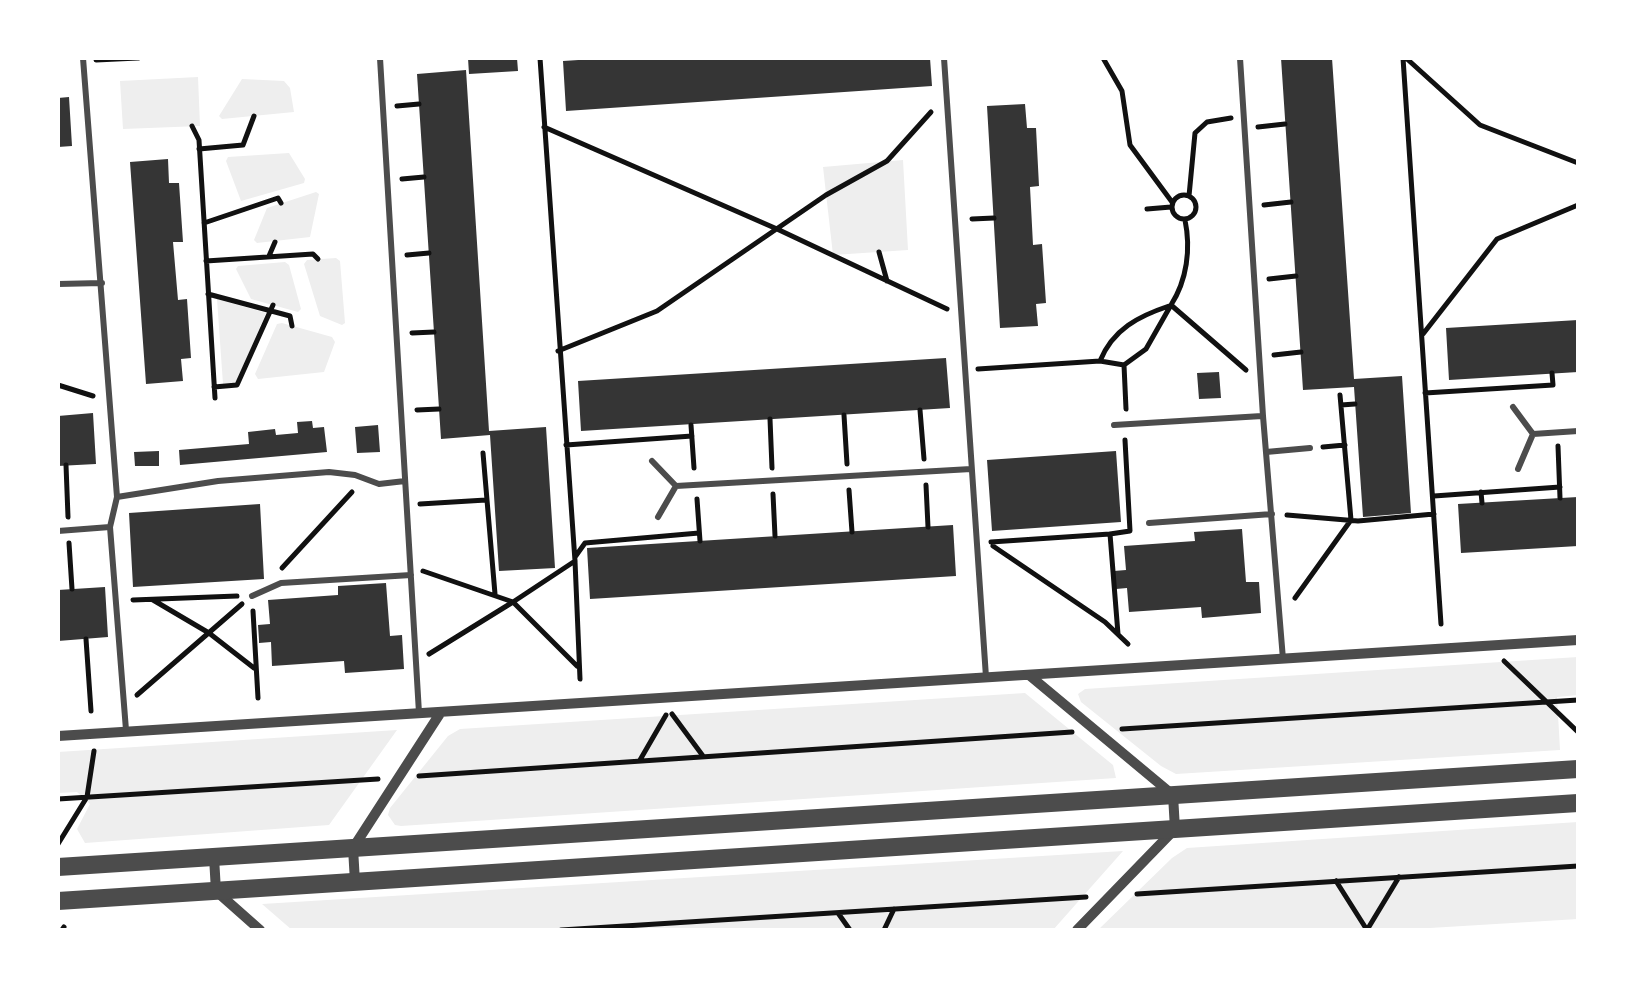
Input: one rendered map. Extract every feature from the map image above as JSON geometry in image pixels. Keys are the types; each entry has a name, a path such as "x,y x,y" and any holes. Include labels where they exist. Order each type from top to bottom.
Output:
{"street":[{"path":"58,736 1578,640"},
{"path":"1029,674 1173,795 1174,829 1077,930"},
{"path":"354,882 353,848 440,712"},
{"path":"58,867 1578,769"},
{"path":"58,901 1578,803"},
{"path":"214,857 216,891 260,930"}],"lane":[{"path":"380,58 419,713"},
{"path":"944,58 986,677"},
{"path":"1240,58 1262,416 1282,658"},
{"path":"83,59 116,497 110,528 126,732"},
{"path":"58,284 102,283"},
{"path":"1513,407 1532,434"},
{"path":"1114,425 1262,416"},
{"path":"1532,434 1578,431"},
{"path":"1518,469 1532,434"},
{"path":"1266,452 1310,448"},
{"path":"652,461 676,486 972,469"},
{"path":"116,497 218,481 329,472 379,484 405,481"},
{"path":"658,516 676,486"},
{"path":"1149,522 1272,514"},
{"path":"58,531 110,528"},
{"path":"252,596 280,583 411,571"}],"path":[{"path":"83,59 138,58"},
{"path":"540,58 580,680"},
{"path":"1103,58 1122,91 1130,145 1172,205 1173,214 1185,220 1191,218 1196,206 1189,196 1196,133 1207,122 1244,116"},
{"path":"1404,58 1480,125 1578,163"},
{"path":"1404,58 1441,624"},
{"path":"558,352 657,310 826,196 886,161 947,94"},
{"path":"199,149 243,145 254,116"},
{"path":"1244,128 1285,124"},
{"path":"192,126 199,149 216,398"},
{"path":"544,127 777,229 961,316"},
{"path":"1172,205 1176,197 1189,196"},
{"path":"204,224 279,198"},
{"path":"1250,206 1291,202"},
{"path":"1147,209 1172,205"},
{"path":"1421,336 1498,240 1578,205"},
{"path":"955,220 994,218"},
{"path":"1100,361 1105,349 1133,320 1171,305 1178,294 1187,258 1185,220"},
{"path":"267,259 275,242"},
{"path":"879,252 888,281"},
{"path":"206,260 313,254 318,259"},
{"path":"1254,280 1296,276"},
{"path":"208,294 271,308 290,316 292,326"},
{"path":"1171,305 1260,381"},
{"path":"214,387 237,385 271,308"},
{"path":"1259,356 1301,352"},
{"path":"965,370 1100,361 1124,365"},
{"path":"1425,393 1553,386 1552,373"},
{"path":"1477,378 1478,390"},
{"path":"58,385 109,400"},
{"path":"1295,598 1351,520 1340,395"},
{"path":"1341,405 1355,404"},
{"path":"606,430 608,442"},
{"path":"1558,432 1560,498"},
{"path":"566,445 692,436"},
{"path":"483,452 494,540 495,596"},
{"path":"483,464 492,463"},
{"path":"280,583 280,570 364,478"},
{"path":"1348,486 1360,484"},
{"path":"1432,496 1560,487"},
{"path":"1481,492 1482,503"},
{"path":"407,505 486,500"},
{"path":"1272,514 1351,520 1434,514"},
{"path":"417,658 427,656 513,602 575,559 585,543 700,534"},
{"path":"976,543 1110,534 1118,634"},
{"path":"988,542 1105,622 1128,644"},
{"path":"411,571 513,602 579,668"},
{"path":"116,601 252,596"},
{"path":"134,708 134,697 252,596"},
{"path":"252,596 258,698"},
{"path":"152,599 208,633 254,668"},
{"path":"86,639 91,711"},
{"path":"1492,650 1578,732"},
{"path":"1119,729 1578,700"},
{"path":"640,760 668,710 704,756"},
{"path":"414,776 1078,732"},
{"path":"58,844 87,797 94,748"},
{"path":"58,799 375,779"},
{"path":"1136,894 1578,866"},
{"path":"1336,881 1367,930 1399,877"},
{"path":"561,930 1090,897"},
{"path":"884,930 894,909"},
{"path":"838,913 850,930"}],"shaded area":[{"path":"198,77 200,126 123,129 120,81"},
{"path":"242,79 284,81 290,88 294,112 222,119 219,116"},
{"path":"289,153 304,183 241,201 226,161 228,157"},
{"path":"903,160 908,250 833,255 823,167"},
{"path":"319,194 310,237 257,243 254,240 267,208"},
{"path":"307,260 340,261 345,323 342,325 320,316 304,264"},
{"path":"285,262 301,309 298,312 251,299 236,269"},
{"path":"217,299 266,313 236,383 223,384"},
{"path":"277,324 332,337 335,342 324,372 258,379 255,374"},
{"path":"1578,657 1578,695 1557,697 1560,750 1176,774 1081,702 1078,694 1085,689"},
{"path":"1025,693 1113,765 1116,778 401,826 395,825 388,815 448,736 460,729"},
{"path":"397,730 329,825 85,843 77,829 90,804 77,792 58,793 58,752"},
{"path":"1578,822 1578,919 1397,930 1098,930 1187,848"},
{"path":"1123,851 1053,930 292,930 262,904"}],"building":[{"path":"468,58 517,58 518,71 469,74"},
{"path":"930,58 932,86 566,111 563,61"},
{"path":"1281,58 1332,58 1354,379 1402,376 1411,513 1363,517 1354,387 1303,390"},
{"path":"466,70 489,431 546,427 555,568 499,571 490,435 441,439 417,74"},
{"path":"69,97 72,146 58,147 58,98"},
{"path":"1025,104 1027,128 1036,128 1039,186 1030,187 1033,245 1042,244 1046,303 1036,304 1038,326 1000,328 987,106"},
{"path":"168,159 169,183 179,183 183,242 173,242 178,300 187,299 191,358 181,359 183,381 146,384 130,162"},
{"path":"1578,320 1578,372 1449,380 1446,328"},
{"path":"946,358 950,408 581,431 578,381"},
{"path":"1219,372 1221,398 1199,399 1197,373"},
{"path":"93,413 96,464 58,466 58,416"},
{"path":"312,421 313,428 324,427 327,452 180,465 179,450 249,444 248,432 275,429 276,435 298,433 297,422"},
{"path":"378,425 380,452 357,453 355,427"},
{"path":"159,451 159,466 135,466 134,452"},
{"path":"1116,451 1121,522 992,531 987,460"},
{"path":"1578,497 1578,546 1461,553 1458,504"},
{"path":"260,504 264,579 133,587 129,513"},
{"path":"953,525 956,576 590,599 587,548"},
{"path":"1242,529 1246,582 1259,582 1261,613 1202,618 1201,607 1129,612 1127,588 1116,589 1114,571 1126,570 1124,546 1195,541 1194,532"},
{"path":"386,583 390,636 402,635 404,669 345,673 344,661 272,666 271,642 259,643 258,625 270,624 268,600 338,595 338,586"},
{"path":"105,587 108,637 58,641 58,590"}]}
